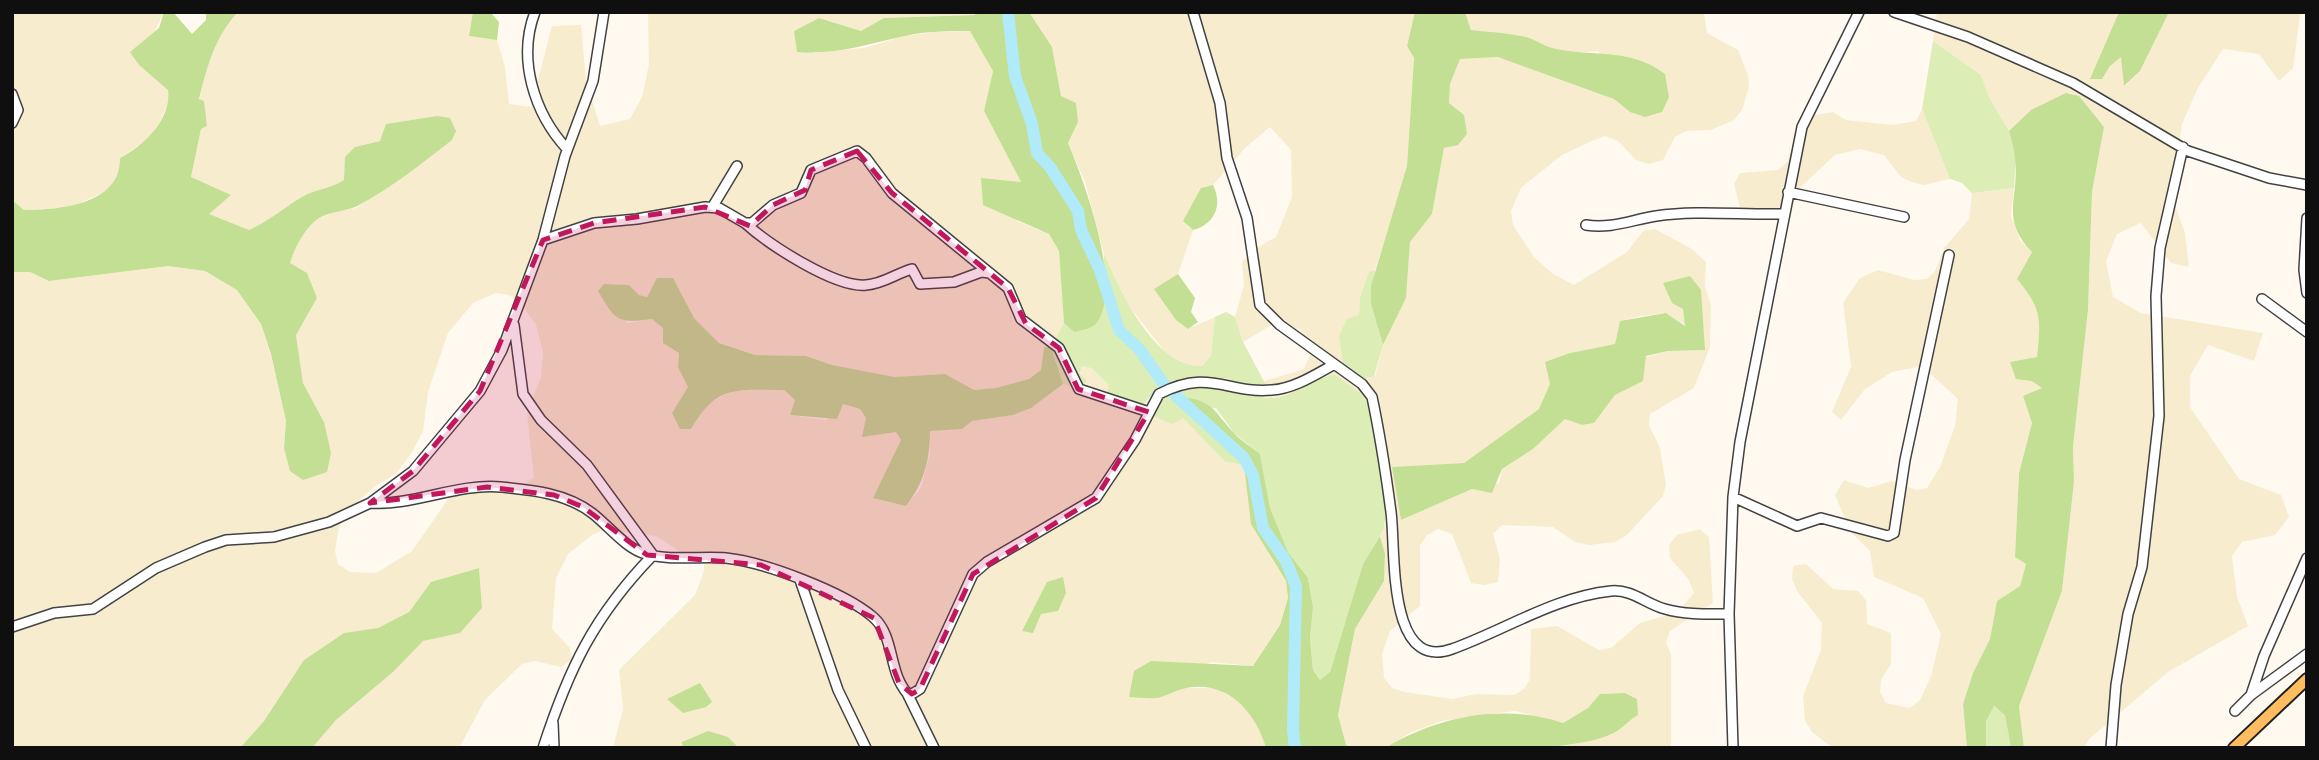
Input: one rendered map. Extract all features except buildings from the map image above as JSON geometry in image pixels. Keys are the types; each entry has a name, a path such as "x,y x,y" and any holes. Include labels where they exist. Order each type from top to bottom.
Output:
{"main road":[{"path":"2234,748 2307,680"}],"street":[{"path":"535,12 527,50 532,83 542,114 567,149"},
{"path":"12,627 54,613 93,609 156,568 226,540 274,537 329,522 370,503 414,471 465,412 492,371 513,321 542,240 567,149 593,81 604,12"},
{"path":"1193,12 1220,103 1227,159 1247,218 1260,305 1280,325 1362,384 1372,397 1392,516 1399,608 1404,625 1421,647 1430,652 1450,650 1549,607 1609,591 1629,592 1658,607 1678,612 1729,614"},
{"path":"1733,748 1729,614 1733,498 1740,442 1782,214 1802,127 1859,12"},
{"path":"1894,12 1968,37 2073,83 2183,147 2269,178 2307,185"},
{"path":"12,94 18,110 12,123"},
{"path":"2111,748 2116,685 2128,614 2141,566 2159,416 2156,296 2160,248 2183,147"},
{"path":"745,223 752,223 773,205 801,193 811,170 857,151 866,158 880,180 900,201 1008,288 1018,313 1026,324 1059,348 1079,389 1149,412"},
{"path":"713,206 737,166"},
{"path":"1788,192 1904,217"},
{"path":"542,240 594,223 713,206 745,223 804,262 853,284 872,284 912,269 920,284 954,282 981,272 992,273"},
{"path":"1586,225 1624,224 1657,216 1782,214"},
{"path":"2307,218 2304,270 2307,293"},
{"path":"1733,498 1797,526 1821,518 1888,536 1894,533 1905,460 1949,255"},
{"path":"2262,299 2307,332"},
{"path":"513,321 523,394 541,420 587,465 653,555"},
{"path":"907,693 912,694 920,689 973,574 987,562 1096,498 1129,450 1160,394 1184,384 1216,382 1273,390 1333,365"},
{"path":"370,503 388,504 487,487 554,495 583,507 631,545 653,555 743,561 800,580 855,605 878,622 896,675 934,748"},
{"path":"542,748 566,678 605,611 653,555"},
{"path":"2250,695 2307,558"},
{"path":"800,580 838,690 866,748"},
{"path":"2235,711 2250,695 2307,654"},
{"path":"552,718 554,748"}],"highlighted area":[{"path":"857,151 892,193 1008,288 1026,324 1059,348 1078,389 1149,412 1096,498 973,574 920,689 912,694 899,683 874,618 761,565 647,555 583,507 554,495 487,487 370,503 413,471 480,391 543,240 594,223 705,207 750,226 773,205 805,190 811,170"}],"shaded area":[{"path":"12,12 164,12 139,65 168,89 170,100 154,135 120,158 120,169 110,189 72,207 24,210 12,200"},
{"path":"238,12 473,12 469,36 497,40 505,67 509,104 531,107 552,26 581,25 586,81 600,126 630,119 642,97 649,64 648,12 975,12 975,15 884,18 861,31 819,18 794,31 814,53 863,48 905,36 934,32 970,31 981,46 993,71 984,111 1021,182 1017,221 1049,234 1059,251 1064,323 1051,347 1044,347 1041,370 1029,379 996,388 974,390 945,374 895,377 832,365 806,356 755,355 719,343 694,318 650,289 647,297 639,295 629,285 605,284 627,323 652,319 663,328 679,353 678,367 689,387 672,413 691,429 705,406 732,390 784,390 795,400 790,415 826,420 843,404 860,409 866,418 897,432 901,440 874,498 906,506 921,488 930,453 930,431 961,429 971,421 1013,415 1063,384 1078,389 1082,366 1091,368 1109,385 1148,402 1155,391 1191,379 1227,378 1241,384 1266,386 1264,381 1304,369 1311,353 1301,330 1276,322 1243,342 1235,317 1244,285 1242,262 1253,250 1276,237 1292,197 1291,150 1270,127 1245,148 1213,185 1201,188 1187,226 1193,230 1178,274 1155,289 1188,329 1215,317 1211,356 1202,366 1189,367 1165,352 1122,297 1104,254 1085,182 1068,143 1078,122 1061,96 1052,47 1029,12 1415,12 1407,46 1414,58 1407,166 1399,200 1375,270 1369,273 1360,297 1359,315 1342,346 1343,365 1375,376 1383,345 1406,298 1410,242 1432,214 1444,148 1464,115 1449,103 1450,84 1460,59 1498,57 1520,63 1614,99 1630,112 1598,51 1580,53 1552,49 1528,38 1471,30 1465,12 1704,12 1707,33 1738,50 1748,75 1749,87 1742,110 1734,120 1711,130 1686,131 1675,137 1663,160 1649,164 1636,160 1618,141 1605,136 1592,141 1562,155 1521,188 1511,211 1513,225 1534,257 1553,274 1574,285 1627,252 1643,231 1655,229 1692,249 1706,262 1705,287 1711,305 1710,347 1694,388 1650,414 1649,425 1660,448 1666,485 1663,496 1627,535 1615,542 1589,545 1575,542 1553,527 1502,525 1493,534 1500,559 1498,582 1484,585 1471,583 1452,534 1438,529 1427,535 1420,545 1420,606 1390,631 1382,654 1384,678 1392,688 1404,692 1453,699 1476,694 1514,695 1524,689 1530,679 1531,629 1557,626 1599,650 1611,648 1640,623 1678,612 1694,593 1689,580 1670,558 1669,545 1677,535 1700,529 1709,537 1713,603 1670,631 1666,643 1671,654 1671,748 1541,748 1617,731 1627,720 1637,699 1625,693 1600,694 1588,708 1563,723 1515,711 1442,721 1412,732 1385,748 1346,746 1338,715 1355,629 1384,581 1385,554 1380,536 1384,529 1386,509 1369,407 1334,374 1318,378 1293,393 1270,398 1238,390 1178,389 1183,418 1225,462 1244,465 1270,556 1286,581 1288,598 1280,625 1253,666 1210,662 1159,698 1183,688 1216,688 1244,705 1260,728 1266,748 739,748 728,737 683,742 683,748 613,748 623,709 619,670 695,595 704,571 704,559 679,551 656,536 604,530 592,535 568,554 556,578 552,629 570,648 572,660 561,667 535,661 522,664 485,700 459,748 312,748 336,720 393,672 423,640 460,633 482,608 479,568 431,582 409,612 378,628 344,633 304,660 264,721 240,748 12,748 12,272 30,272 49,281 168,266 205,271 237,290 261,324 271,355 286,421 284,448 324,422 303,383 296,335 317,298 290,263 297,242 316,220 333,212 356,208 452,140 438,116 387,124 380,141 355,147 344,180 331,188 305,195 264,223 249,230 208,214 230,195 191,177 201,129 199,100 206,70 223,27","holes":["496,293 509,295 521,304 536,325 543,352 541,377 527,413 534,478 524,484 453,492 412,551 376,573 350,572 338,564 335,551 339,526 354,505 374,487 396,474 411,454 423,431 428,392 448,333 473,303","1683,309 1704,350 1669,351 1646,357 1642,381 1615,395 1594,423 1582,425 1565,419 1533,449 1502,469 1499,483 1472,489 1401,520 1393,467 1464,463 1539,409 1570,353 1615,344 1620,321 1641,316 1666,313 1686,326"]},
{"path":"1937,12 2119,12 2091,78 2102,79 2110,66 2121,56 2125,86 2140,71 2169,12 2305,12 2300,15 2293,68 2279,81 2259,54 2223,49 2198,88 2182,124 2172,197 2185,233 2189,267 2171,263 2141,223 2117,234 2106,261 2113,297 2141,313 2263,333 2254,361 2208,345 2190,376 2190,407 2239,479 2281,495 2289,517 2275,535 2242,542 2232,556 2237,597 2248,626 2168,672 2089,739 2084,748 2024,748 2019,706 2062,591 2074,482 2073,447 2088,310 2092,192 2104,127 2031,110 2009,131 1989,97 1981,75 1933,41"},
{"path":"1922,109 1950,179 1924,185 1911,182 1900,176 1884,155 1860,149 1835,155 1776,210 1750,215 1740,207 1734,184 1740,173 1778,170 1787,162 1803,117 1833,112 1846,120 1892,125 1916,121"},
{"path":"2014,188 2011,216 2020,240 2032,252 2017,279 2036,302 2040,326 2037,357 2010,362 2043,388 2023,396 2032,423 2019,473 2015,557 2026,564 2020,586 1997,601 1990,639 1973,673 1963,704 1967,748 1833,748 1812,732 1805,721 1803,696 1821,650 1822,623 1797,591 1792,579 1793,566 1806,564 1833,589 1858,591 1866,600 1867,624 1891,633 1891,664 1881,680 1880,692 1886,703 1910,708 1920,700 1931,676 1941,634 1923,598 1874,577 1870,551 1851,532 1835,495 1844,480 1868,488 1892,481 1916,490 1927,488 1940,467 1955,426 1958,399 1922,366 1892,372 1865,389 1841,420 1832,412 1851,367 1843,303 1860,278 1878,270 1914,280 1927,279 1935,271 1944,248 1969,219 1972,193"}],"green space":[{"path":"164,12 173,12 192,34 206,20 206,12 238,12 218,42 199,99 204,101 207,126 201,129 191,177 231,195 209,214 249,230 307,194 344,180 345,157 355,147 380,141 386,124 437,116 450,118 456,131 452,140 372,198 354,208 319,218 306,231 294,252 290,263 307,273 317,298 296,335 303,383 324,422 331,453 327,472 303,480 290,471 284,448 286,421 271,354 261,324 237,290 205,271 168,266 49,281 30,272 12,272 12,200 24,210 86,202 110,186 118,174 120,158 147,139 161,121 166,111 168,90 139,65 130,52 159,28"},
{"path":"473,12 490,12 499,22 497,40 469,36"},
{"path":"975,12 1029,12 1052,47 1061,96 1076,103 1078,122 1068,143 1091,206 1106,282 1104,304 1098,321 1087,329 1074,332 1064,323 1059,251 1049,234 983,205 981,178 1021,182 984,111 993,71 970,31 921,33 839,50 797,52 794,31 819,18 861,31 884,18 975,15"},
{"path":"1415,12 1465,12 1471,30 1526,37 1556,49 1639,60 1665,74 1669,97 1662,112 1645,117 1630,112 1614,99 1498,57 1460,59 1450,84 1449,103 1464,115 1467,134 1458,145 1444,148 1432,214 1410,242 1406,298 1383,345 1371,304 1371,286 1407,166 1414,58 1407,46"},
{"path":"2119,12 2169,12 2140,71 2124,86 2121,57 2110,66 2102,79 2090,79"},
{"path":"1933,41 1981,75 1989,97 2009,131 2016,159 2014,188 1972,193 1962,183 1950,179 1922,109"},
{"path":"2066,93 2079,96 2104,127 2092,192 2088,310 2073,447 2074,482 2062,591 2019,706 2024,748 2011,748 2005,715 1994,706 1986,721 1986,748 1967,748 1963,704 1973,673 1990,639 1997,601 2020,586 2026,564 2015,557 2019,473 2032,423 2023,396 2042,388 2032,381 2016,379 2010,362 2037,357 2039,323 2031,298 2017,279 2032,252 2022,240 2013,218 2016,172 2009,131 2031,110"},
{"path":"1213,185 1217,200 1215,213 1207,223 1193,230 1183,221 1201,188"},
{"path":"1104,254 1141,325 1169,355 1185,363 1202,366 1211,356 1215,317 1226,312 1235,317 1243,342 1267,387 1241,384 1227,378 1191,379 1156,390 1140,408 1107,393 1109,385 1091,368 1082,366 1080,374 1087,381 1077,389 1063,384 1051,347 1064,323 1074,332 1104,303"},
{"path":"1375,270 1371,304 1383,345 1374,376 1361,379 1343,365 1339,336 1347,319 1359,315 1360,297 1369,272"},
{"path":"1178,274 1195,298 1191,312 1198,322 1188,329 1176,320 1154,289"},
{"path":"1690,276 1701,290 1705,350 1668,351 1646,356 1643,381 1615,395 1594,423 1582,425 1565,419 1533,449 1502,469 1492,493 1472,489 1401,520 1392,467 1464,463 1539,409 1550,384 1545,362 1570,353 1615,344 1620,321 1666,313 1685,326 1683,309 1672,303 1663,283"},
{"path":"657,278 673,278 694,318 719,343 755,355 806,356 832,365 895,377 945,374 974,390 996,388 1029,379 1041,370 1044,347 1051,347 1063,384 1031,408 1013,415 972,421 962,429 930,431 925,471 906,506 873,498 901,440 896,432 862,437 866,418 860,409 843,404 837,419 790,415 795,400 784,390 740,390 719,397 710,404 691,429 680,429 672,413 688,387 678,367 679,353 663,343 663,328 652,319 631,321 618,318 598,291 604,284 629,285 639,295 647,297"},
{"path":"1334,374 1361,394 1369,407 1386,509 1384,529 1363,564 1330,672 1320,680 1313,670 1310,638 1313,607 1308,578 1288,552 1270,508 1260,454 1234,433 1216,408 1179,406 1244,465 1225,462 1183,418 1172,424 1153,416 1153,409 1161,396 1191,387 1219,387 1273,398 1289,394"},
{"path":"1188,398 1210,406 1237,436 1260,454 1270,508 1288,552 1308,578 1313,607 1310,638 1313,670 1320,680 1330,672 1363,564 1380,536 1385,554 1384,581 1355,629 1338,715 1346,745 1352,748 1266,748 1246,710 1236,700 1212,688 1182,689 1157,698 1129,697 1134,671 1151,661 1253,666 1280,625 1288,598 1286,581 1251,524 1244,465 1179,406"},
{"path":"479,568 482,608 460,633 423,641 393,672 336,720 312,748 240,748 264,721 304,660 344,633 378,628 409,612 431,582"},
{"path":"1063,577 1066,593 1058,611 1041,614 1033,633 1022,631 1047,582"},
{"path":"700,683 712,702 706,707 683,713 667,699"},
{"path":"1625,693 1637,699 1638,715 1617,731 1598,739 1506,749 1385,748 1427,728 1471,716 1517,714 1563,723 1588,708 1600,694"},
{"path":"1993,706 2005,714 2011,748 1986,748 1986,721"},
{"path":"708,731 728,737 739,748 683,748 682,742"}],"waterway":[{"path":"1008,12 1015,76 1032,124 1037,153 1050,167 1078,211 1081,230 1100,270 1119,330 1140,350 1165,386"},
{"path":"1175,395 1244,458 1253,475 1263,528 1286,561 1296,586 1293,730 1295,748"}]}
